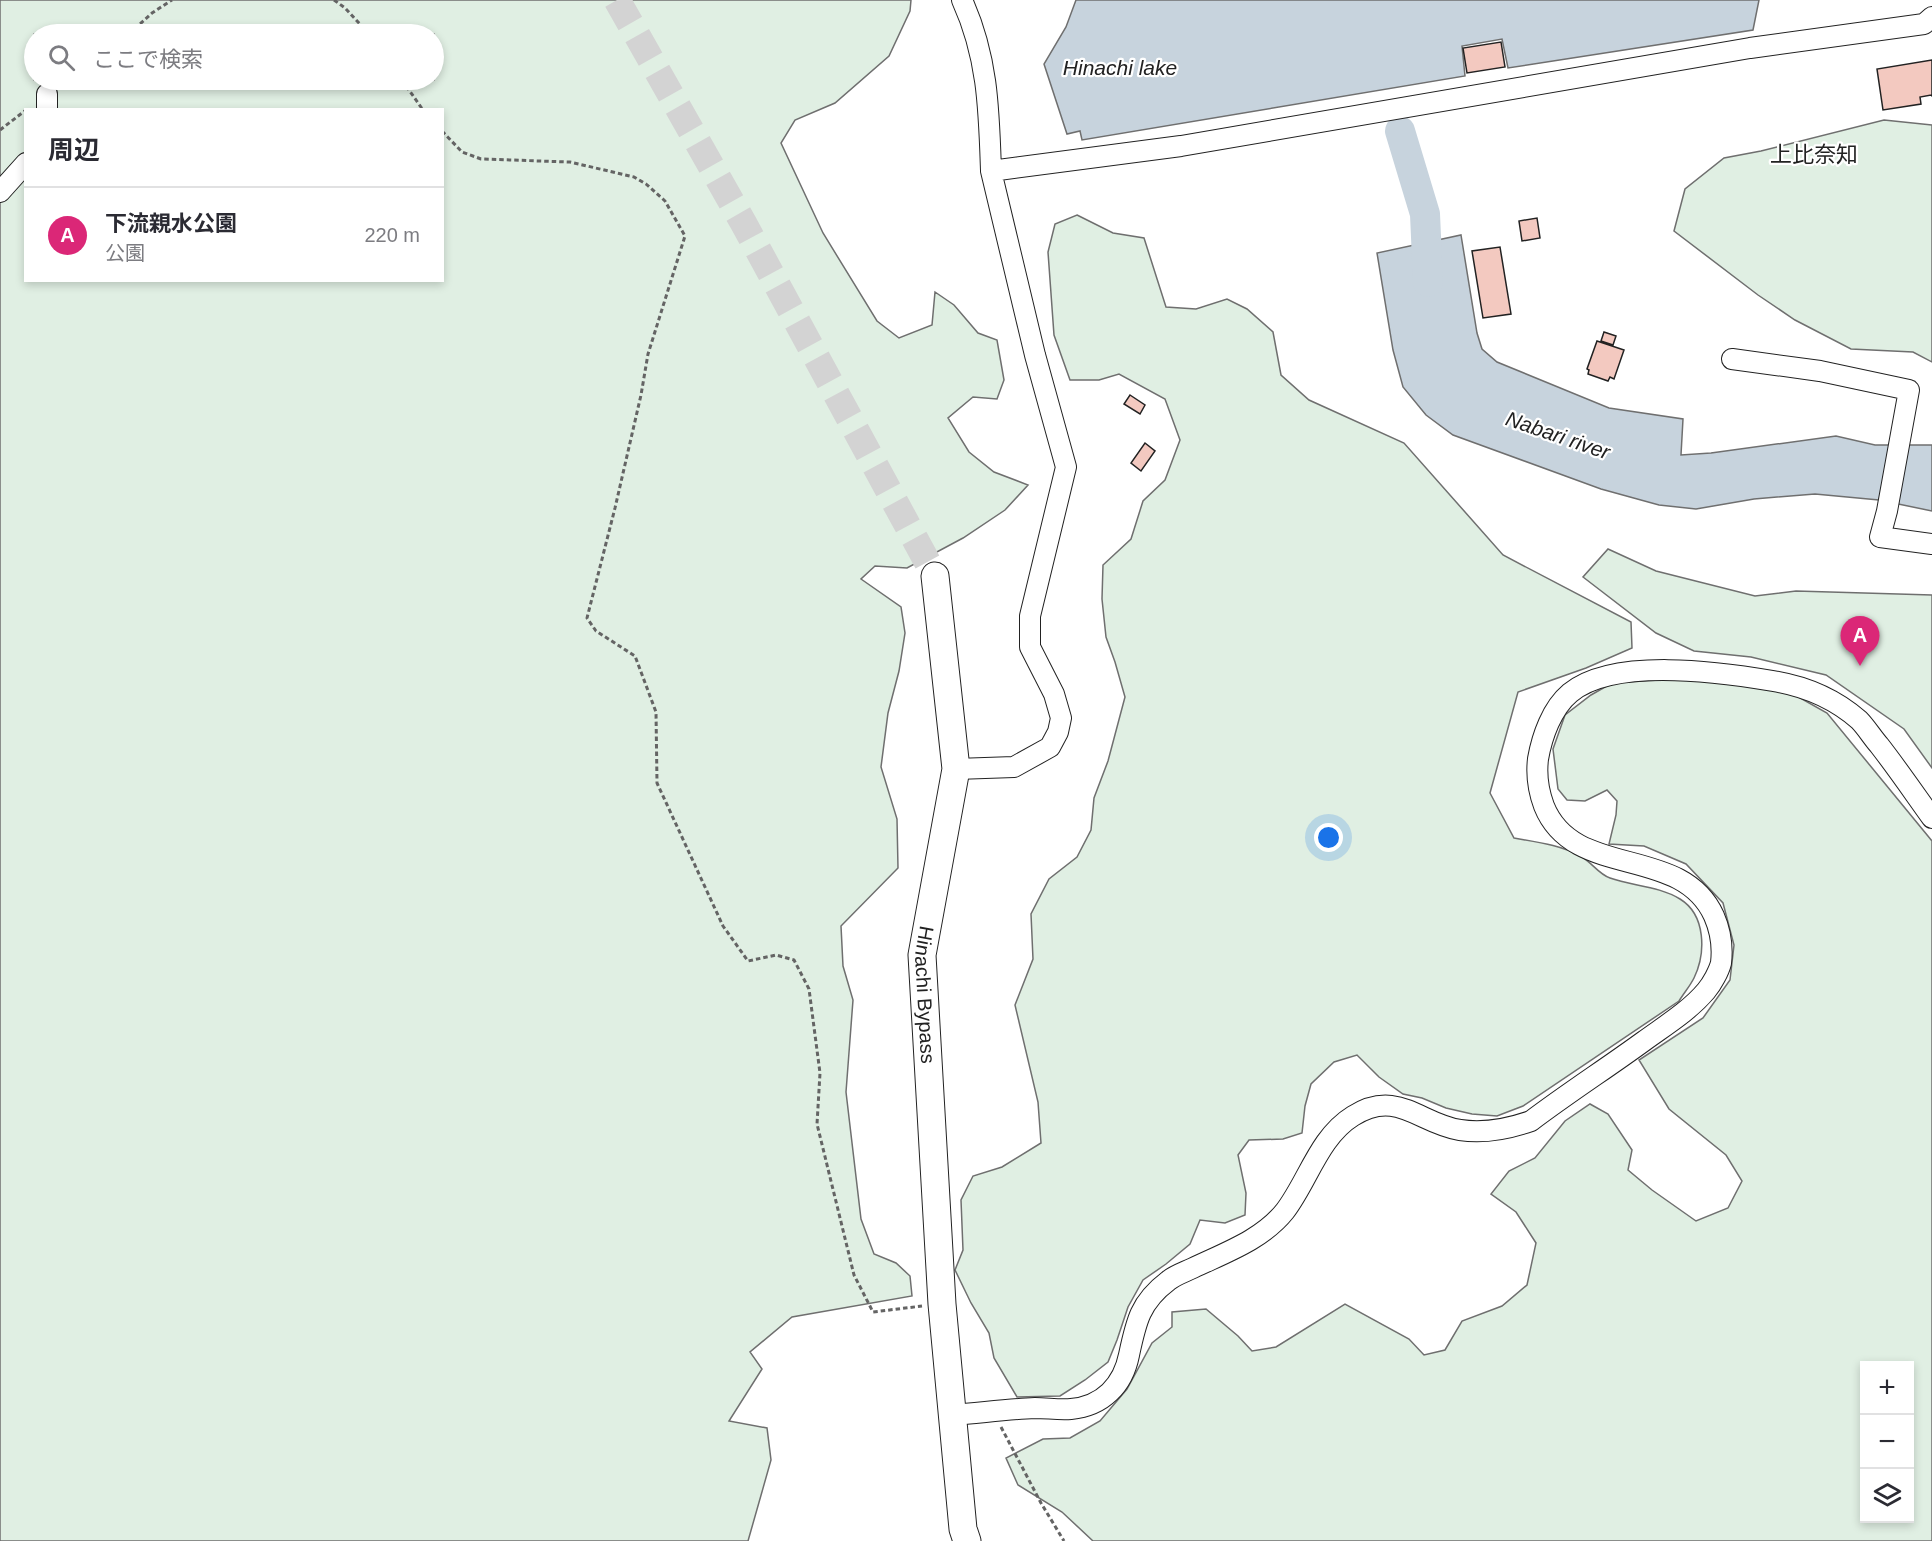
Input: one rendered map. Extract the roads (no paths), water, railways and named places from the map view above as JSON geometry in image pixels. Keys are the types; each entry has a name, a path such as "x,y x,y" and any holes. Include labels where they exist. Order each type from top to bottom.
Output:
{"highway":[{"name":"Hinachi Bypass","path":"935,576 956,770 922,955 942,1304 963,1529 967,1541"}],"street":[{"path":"956,770 1014,767 1050,747 1058,732 1061,717 1054,694 1030,647 1030,616 1066,467 1035,355 991,171 988,96 975,28 962,0"},
{"path":"991,171 1181,146 1750,48 1923,24 1932,17"},
{"path":"0,192 24,165"},
{"path":"1732,359 1820,371 1909,390 1887,511 1880,537 1932,544"},
{"path":"953,1415 1035,1408 1072,1409 1099,1401 1113,1390 1126,1367 1137,1317 1150,1298 1169,1280 1252,1240 1284,1212 1332,1137 1354,1115 1370,1108 1403,1107 1436,1123 1459,1130 1481,1132 1507,1129 1532,1121 1684,1012 1708,989 1720,965 1722,933 1710,908 1695,889 1672,875 1594,853 1569,840 1555,827 1539,792 1536,773 1548,727 1560,703 1586,683 1614,674 1669,670 1741,675 1787,683 1828,698 1860,721 1932,818"}],"water":[{"name":"Hinachi lake","path":"1076,0 1759,0 1753,30 1508,68 1502,39 1462,46 1465,76 1082,140 1080,131 1067,134 1044,64 1066,27"},
{"path":"1461,235 1477,333 1482,349 1497,362 1609,408 1683,419 1681,455 1836,436 1875,445 1932,445 1932,511 1879,500 1815,494 1754,499 1696,509 1659,505 1601,489 1453,435 1426,415 1403,387 1393,350 1377,253"}],"waterway":[{"name":"Nabari river","path":"1400,131 1425,214 1428,282"}],"tunnel":[{"path":"617,0 744,224 935,576"}],"place":[{"name":"下流親水公園","path":"1860,666"}],"district":[{"name":"上比奈知","path":"1814,154"}]}
